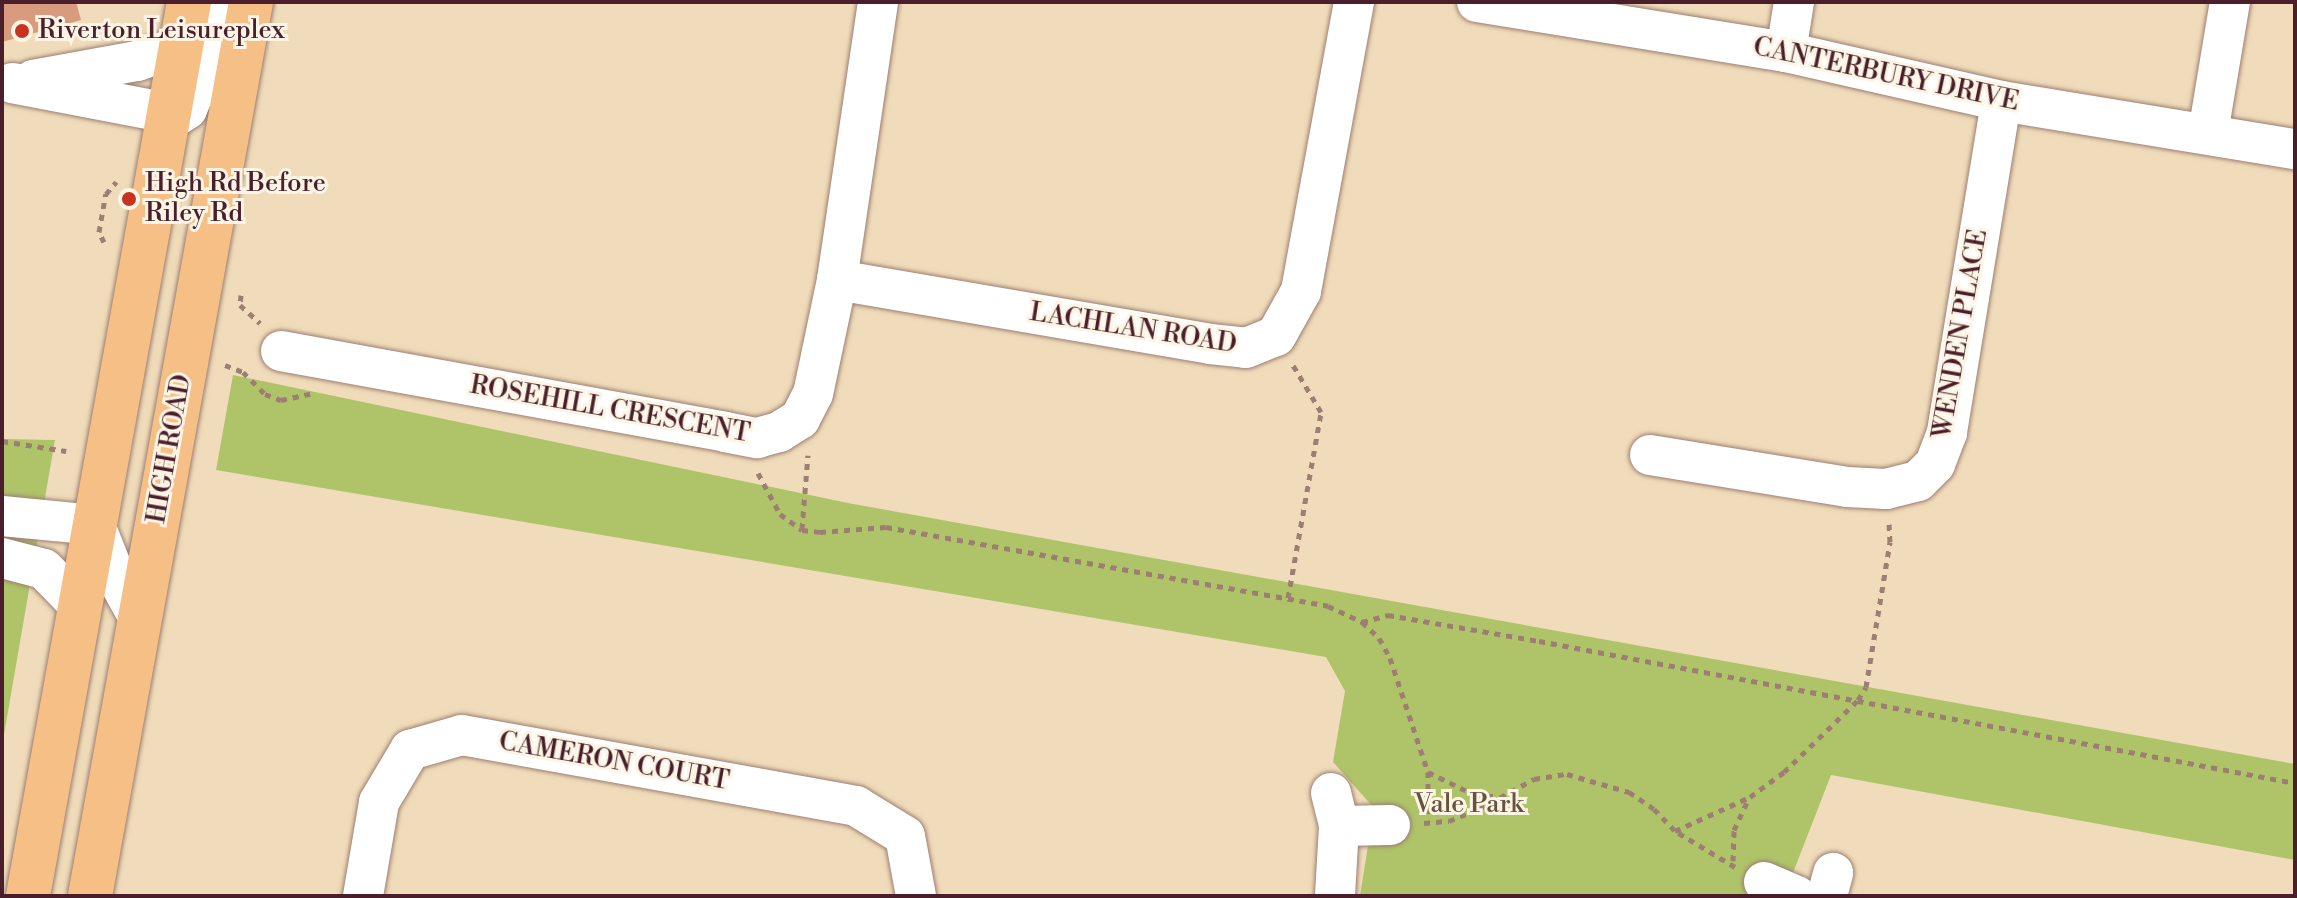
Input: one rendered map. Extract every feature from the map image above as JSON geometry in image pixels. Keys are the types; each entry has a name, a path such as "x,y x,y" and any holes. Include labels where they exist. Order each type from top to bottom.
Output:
{"main road":[{"path":"28,896 189,2"},
{"name":"HIGH ROAD","path":"90,896 251,2"}],"street":[{"path":"7,85 167,116 178,115 187,109 224,2"},
{"path":"800,419 813,394 837,280 878,2"},
{"name":"LACHLAN ROAD","path":"837,280 1210,344 1246,348 1276,336 1301,291 1354,2"},
{"name":"CANTERBURY DRIVE","path":"1477,2 1786,52 2001,101 2295,149"},
{"path":"1786,52 1794,2"},
{"path":"2208,133 2230,2"},
{"path":"7,85 137,61 181,46"},
{"name":"WENDEN PLACE","path":"1650,455 1847,487 1886,489 1918,481 1935,464 1947,432 2001,101"},
{"name":"ROSEHILL CRESCENT","path":"281,351 757,438 779,432 800,419"},
{"path":"2,516 95,525 114,573 139,618"},
{"path":"2,558 44,569 80,606"},
{"name":"CAMERON COURT","path":"363,896 379,802 410,750 462,735 856,806 905,836 916,896"},
{"path":"1335,896 1335,810 1409,824"}],"path":[{"path":"241,292 240,305 250,317"},
{"path":"1276,336 1321,412 1288,598"},
{"path":"225,365 243,372 265,394 281,400 319,392"},
{"path":"800,419 809,434 802,530"},
{"path":"2,441 66,451"},
{"path":"746,463 757,472 780,514 802,530 820,532 886,527 1328,606 1362,622 1379,638 1390,658 1428,772 1409,824 1449,821 1479,809 1497,796 1534,779 1567,774 1629,792 1654,809 1675,831 1765,881"},
{"path":"1675,831 1750,797 1784,772 1858,700 1866,687 1890,542 1886,489"},
{"path":"1362,622 1388,615 2295,783"},
{"path":"1428,772 1475,795 1497,796"},
{"path":"1750,797 1734,830 1765,881"}],"green space":[{"name":"Vale Park","path":"233,375 848,503 2295,764 2295,860 1831,775 1784,896 1360,896 1374,808 1333,762 1345,691 1326,657 216,470"},
{"path":"2,439 55,440 2,746"}],"building":[{"name":"Riverton Leisureplex","path":"2,2 76,2 81,20 2,42"}],"place":[{"name":"Riverton Leisureplex","path":"22,31"},
{"name":"High Rd Before Riley Rd","path":"129,199"}]}
